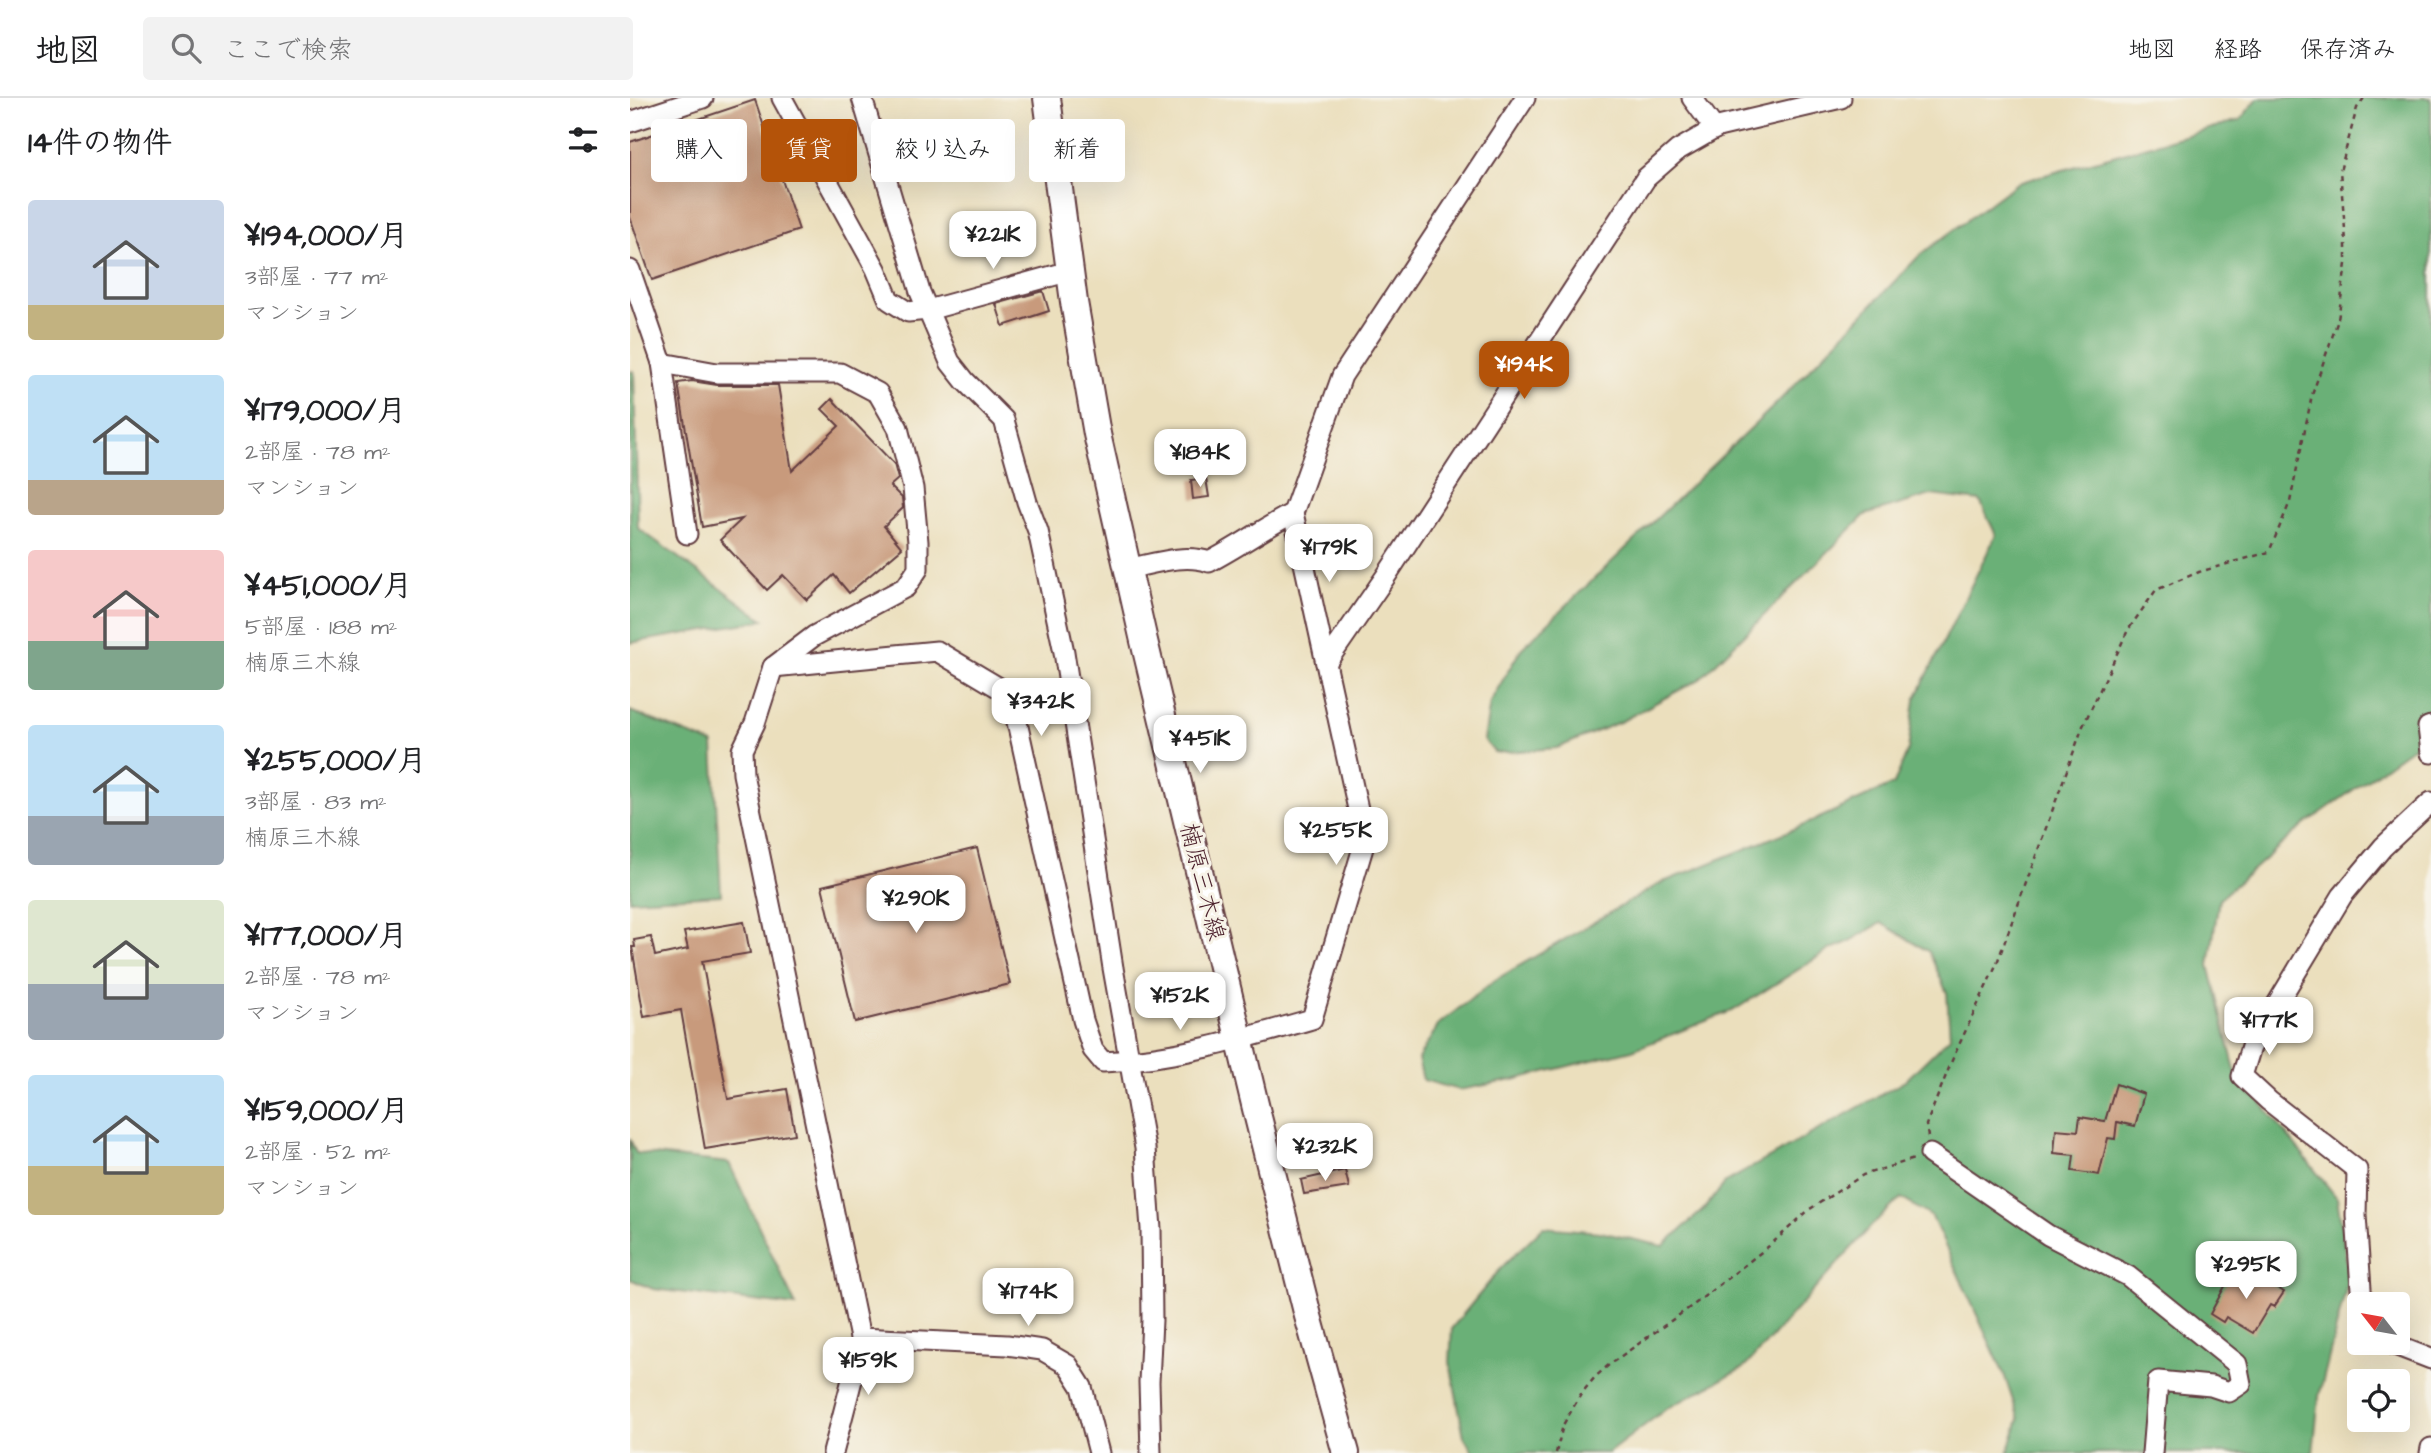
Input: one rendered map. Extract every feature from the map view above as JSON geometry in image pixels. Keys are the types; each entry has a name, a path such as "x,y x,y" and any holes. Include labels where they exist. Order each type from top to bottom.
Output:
{"main road":[{"name":"楠原三木線","path":"1046,98 1070,271 1097,434 1240,1040 1311,1329 1346,1453"}],"street":[{"path":"630,122 703,98"},
{"path":"782,98 876,269 889,300 908,312 928,310 1070,271"},
{"path":"862,98 920,292 950,362 1004,420 1038,531 1064,652 1128,1061 1145,1148 1152,1229 1149,1382 1151,1453"},
{"path":"773,667 937,651 1011,695 1083,1020 1093,1050 1103,1062 1128,1061 1214,1047 1312,1019 1365,841 1293,513 1342,376 1525,98"},
{"path":"1692,98 1715,129"},
{"path":"1326,663 1387,576 1646,178 1678,150 1715,129 1841,98"},
{"path":"630,270 662,363 687,534"},
{"path":"662,363 717,373 841,373 878,393 898,428 913,488 918,569 906,587 814,636 773,667 755,723 742,750 743,774 861,1345 833,1453"},
{"path":"1127,569 1170,560 1198,558 1209,562 1293,513"},
{"path":"2431,726 2428,727 2428,735 2431,753"},
{"path":"2361,1292 2356,1215 2357,1170 2269,1101 2242,1076 2251,1047 2342,897 2383,847 2431,802"},
{"path":"1930,1154 2048,1235 2129,1276 2237,1364 2241,1384 2229,1392 2211,1386 2158,1381 2152,1453"},
{"path":"860,1338 1007,1345 1042,1350 1068,1365 1082,1387 1099,1453"},
{"path":"2410,1351 2431,1359"}],"path":[{"path":"1556,1453 1563,1424 1581,1394 1610,1364 1696,1303 1769,1246 1810,1209 1863,1175 1930,1154 1926,1125 1997,962 2083,726 2127,630 2156,590 2199,572 2269,552 2290,502 2312,395 2338,320 2346,264 2340,171 2357,108 2364,98"}],"green space":[{"path":"2258,98 2431,98 2431,734 2304,825 2219,899 2209,965 2235,1070 2337,1198 2349,1277 2319,1396 2313,1453 2008,1453 2019,1419 2004,1374 1932,1217 1901,1198 1874,1223 1745,1367 1666,1409 1608,1453 1474,1453 1464,1437 1450,1362 1452,1328 1501,1268 1543,1227 1600,1232 1663,1246 1703,1210 1726,1182 1905,1081 1950,1037 1947,993 1929,952 1881,923 1831,949 1734,1010 1632,1050 1513,1080 1459,1090 1423,1080 1418,1059 1439,1024 1495,980 1661,883 1804,825 1894,784 1908,750 1915,700 1996,535 1980,501 1931,495 1865,515 1700,679 1622,721 1557,748 1495,753 1484,740 1490,702 1521,649 1777,403 1920,255 2017,183 2240,120"},
{"path":"634,371 638,528 764,620 630,643 630,372"},
{"path":"630,711 713,744 721,895 630,900"},
{"path":"630,1139 636,1153 729,1163 796,1306 653,1289 630,1279"}],"building":[{"path":"755,100 761,119 761,182 783,182 799,230 652,280 630,217 630,142 651,135 651,182 747,182 747,119 698,119"},
{"path":"1043,291 1049,311 1003,326 996,304"},
{"path":"692,381 717,385 778,385 792,471 839,426 822,409 832,399 894,464 898,479 890,486 902,498 903,508 884,526 902,548 849,593 834,575 807,600 783,575 767,590 720,540 742,519 702,527 678,383"},
{"path":"1206,478 1209,497 1193,499 1191,480"},
{"path":"977,848 1010,984 855,1022 822,886"},
{"path":"744,922 750,953 702,961 728,1099 787,1089 795,1134 705,1149 681,1010 644,1017 632,947 635,947 634,940 651,937 655,956 688,949 684,932"},
{"path":"2116,1084 2144,1094 2135,1126 2117,1122 2115,1139 2108,1138 2099,1175 2072,1171 2074,1155 2054,1153 2056,1129 2078,1131 2080,1117 2105,1121"},
{"path":"1345,1170 1349,1187 1304,1194 1301,1180"},
{"path":"2249,1271 2284,1292 2274,1307 2270,1305 2253,1333 2226,1317 2223,1322 2210,1314 2231,1275 2242,1281"}]}
